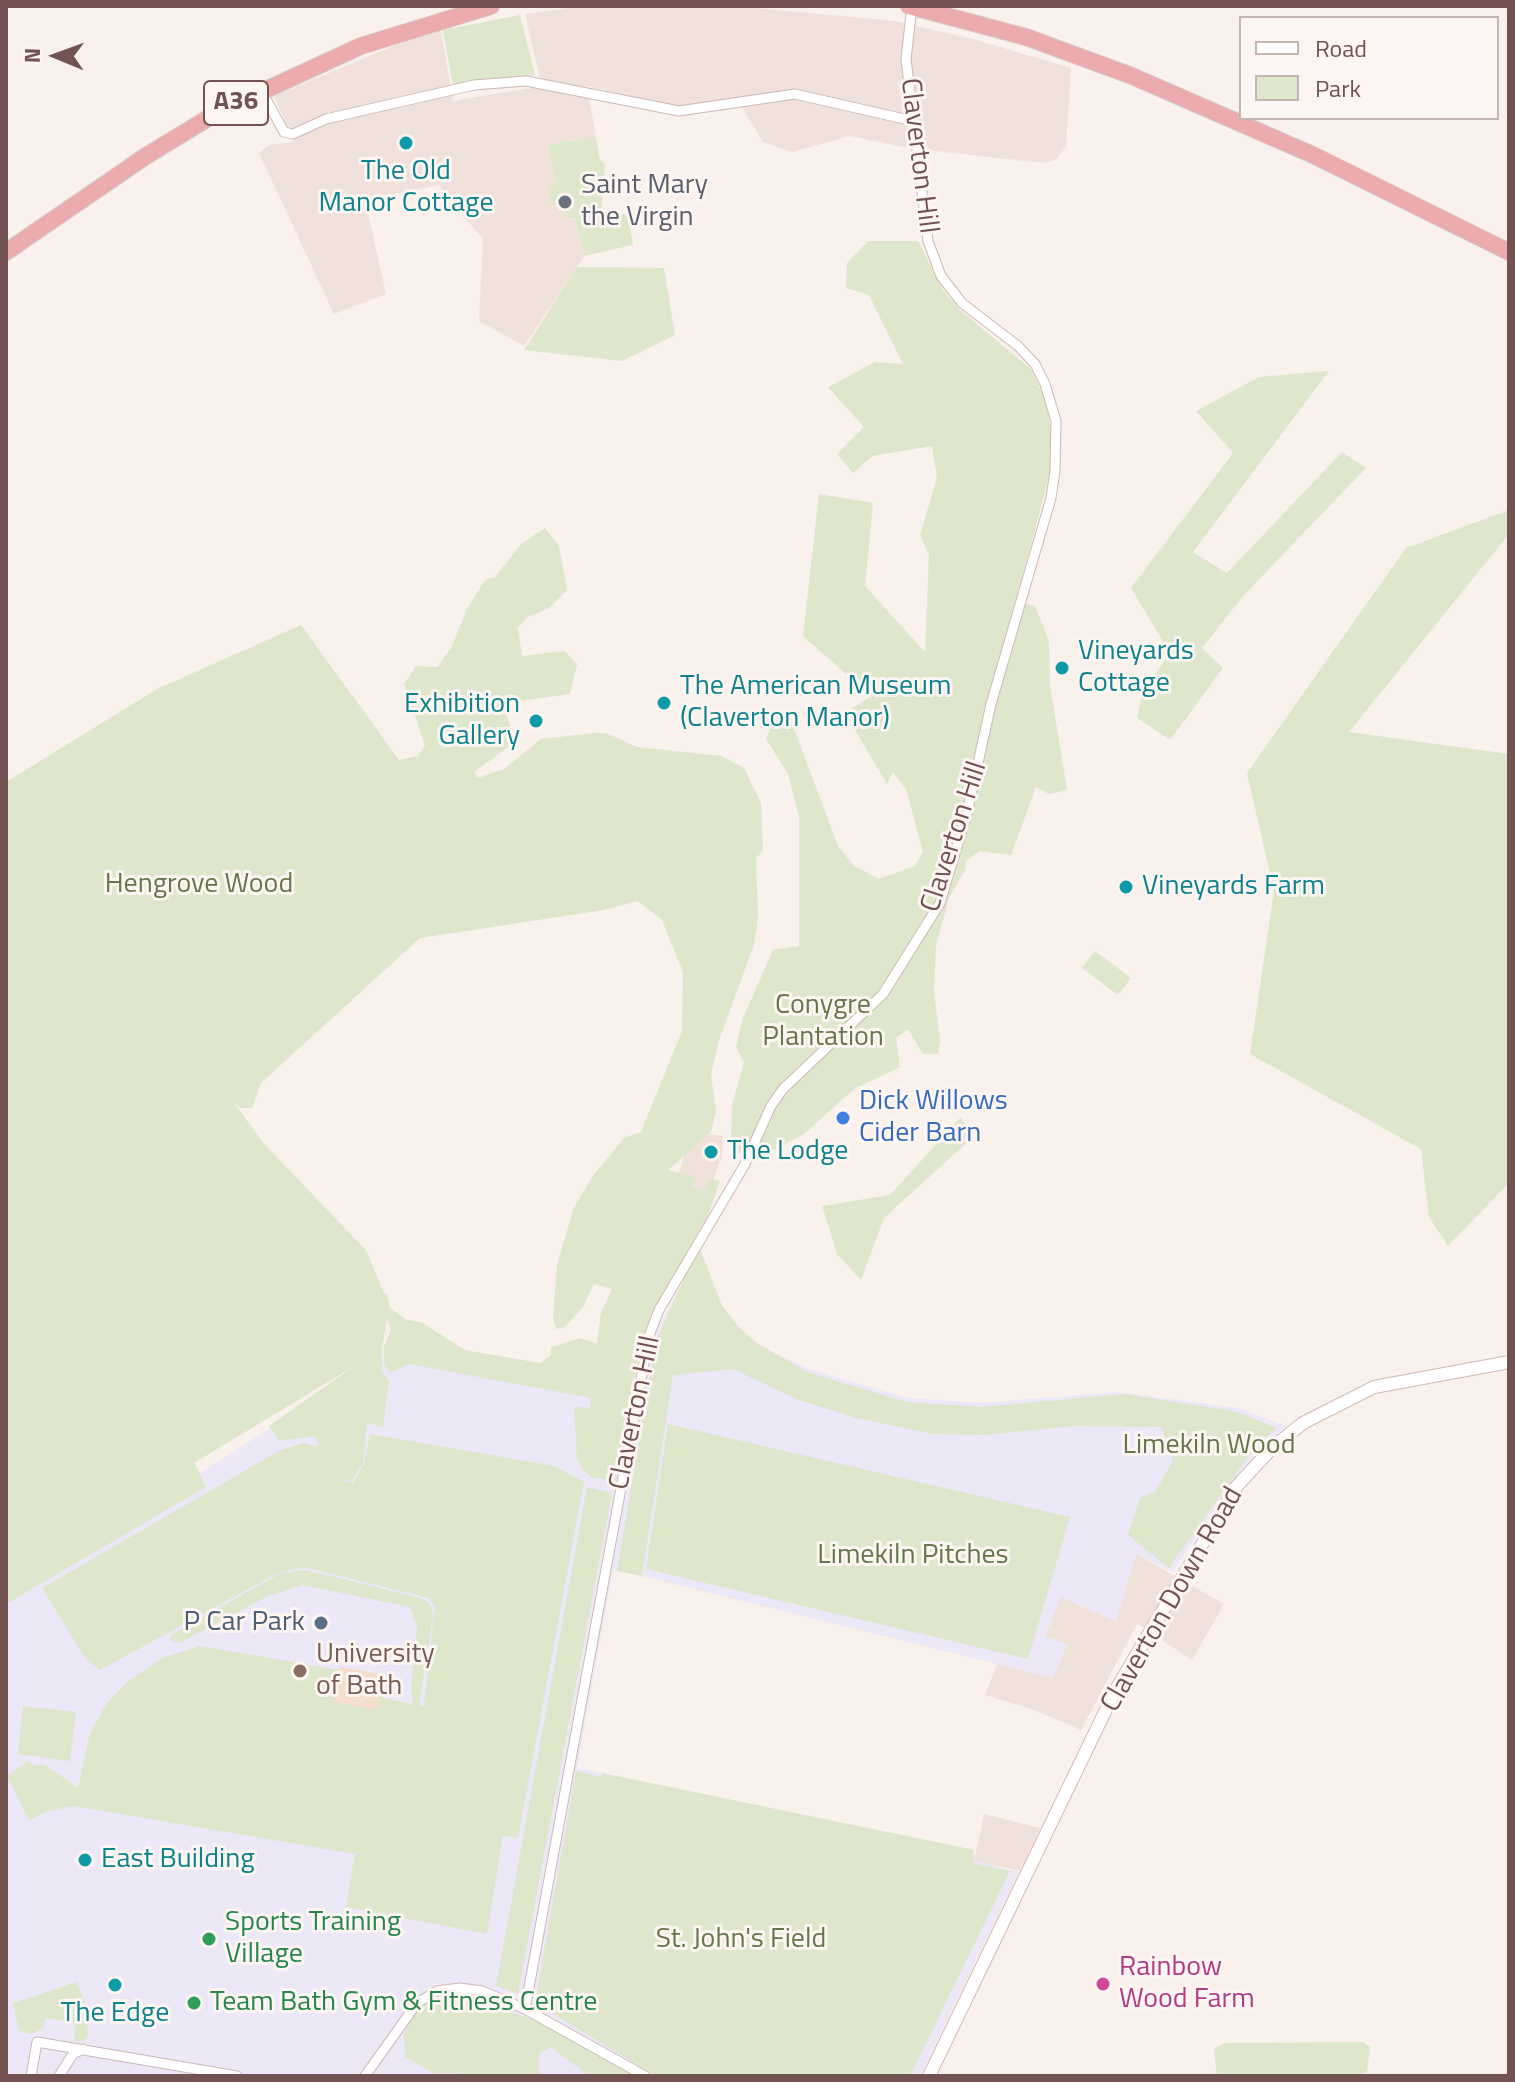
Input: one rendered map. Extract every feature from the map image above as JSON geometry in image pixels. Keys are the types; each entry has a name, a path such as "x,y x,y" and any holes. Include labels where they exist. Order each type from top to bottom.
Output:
{"highway":[{"name":"A36","path":"6,252 186,130 261,90 373,42 491,6"},
{"path":"910,6 1026,37 1193,102 1313,155 1509,252"}],"street":[{"name":"Claverton Hill","path":"525,2009 649,1336 659,1310 745,1164 771,1106 783,1089 883,994 940,903 975,785 991,704 1051,498 1057,444 1052,403 1035,364 1018,346 962,303 941,276 928,241 906,59 910,6"},
{"path":"261,90 284,132 293,134 326,119 474,85 526,81 679,111 795,94 913,121"},
{"name":"Claverton Down Road","path":"929,2076 1115,1691 1236,1487 1272,1448 1303,1423 1374,1387 1509,1362"},
{"path":"365,2076 409,2012 437,1991 472,1989 525,2009 645,2076"},
{"path":"31,2076 37,2042 237,2076"},
{"path":"59,2076 73,2054 83,2049"}],"shaded area":[{"path":"584,6 733,6 895,21 973,39 1071,68 1066,147 1055,160 1043,163 908,148 850,136 792,152 763,142 737,99 679,107 587,86 596,137 548,145 556,185 552,206 558,206 561,212 566,211 568,220 575,218 584,257 524,346 479,321 483,238 446,198 440,185 365,200 386,294 334,314 259,153 269,145 294,142 274,96 398,44 441,30 453,101 542,86 525,14"},
{"path":"692,1131 723,1136 722,1157 709,1191 675,1185"},
{"name":"University of Bath","path":"697,1257 717,1308 757,1345 809,1369 908,1398 982,1403 1117,1392 1238,1408 1286,1426 1259,1449 1229,1487 1173,1572 1136,1554 1116,1622 1061,1597 1045,1636 1068,1644 1053,1678 613,1569 577,1768 974,1850 974,1861 1019,1872 920,2076 6,2076 6,1555 190,1454 200,1473 398,1347 643,1387 652,1339"},
{"path":"1136,1554 1224,1604 1192,1660 1137,1624 1081,1730 1032,1709 985,1695 997,1664 1053,1678 1045,1636 1061,1596"},
{"path":"984,1814 1040,1828 1020,1871 974,1861"}],"green space":[{"path":"520,15 535,75 453,86 443,30"},
{"path":"596,137 600,160 605,164 601,214 628,214 633,245 584,256 575,218 568,219 566,211 560,212 559,205 552,206 549,186 556,184 548,145"},
{"name":"Conygre Plantation","path":"868,241 918,241 944,292 961,311 1031,369 1047,404 1051,434 1050,473 1016,601 1035,606 1049,641 1050,685 1067,790 1049,794 1036,787 1011,855 980,851 966,861 965,870 949,898 936,945 934,991 940,1040 938,1054 923,1054 908,1029 896,1038 900,1067 854,1089 804,1134 758,1158 737,1153 731,1138 732,1105 744,1063 736,1047 743,1018 773,950 799,946 799,817 788,774 766,739 774,719 792,723 838,846 854,866 879,879 915,866 923,852 906,789 893,772 887,784 845,713 871,696 803,636 819,494 873,503 865,586 925,652 929,555 920,535 937,478 932,446 872,456 853,473 837,454 864,427 828,387 875,362 903,364 869,295 846,288 847,263"},
{"path":"577,267 664,268 675,335 622,361 524,350"},
{"path":"1329,371 1193,552 1227,573 1342,452 1366,468 1244,595 1202,648 1223,668 1170,740 1137,718 1143,691 1170,653 1131,588 1233,453 1196,411 1259,377"},
{"path":"1509,510 1509,534 1349,732 1509,754 1509,1183 1448,1246 1429,1217 1421,1149 1250,1054 1274,891 1247,773 1406,548"},
{"name":"Hengrove Wood","path":"545,528 559,546 567,590 549,608 528,617 518,627 522,656 564,651 577,664 570,694 519,701 511,693 507,716 512,735 521,738 474,772 478,778 504,769 541,739 593,733 606,733 637,747 721,756 744,768 761,803 763,851 756,858 758,918 754,945 719,1040 711,1075 716,1111 711,1132 668,1170 693,1176 692,1188 705,1189 710,1179 720,1181 709,1213 643,1335 615,1481 593,1478 582,1470 577,1458 574,1407 590,1408 591,1398 409,1364 391,1373 385,1366 383,1349 391,1330 387,1319 382,1348 382,1373 389,1380 383,1427 367,1423 363,1463 352,1481 334,1479 353,1483 364,1464 370,1434 554,1466 584,1482 518,1838 503,1836 487,1934 346,1907 355,1854 74,1806 48,1811 29,1820 7,1776 28,1761 33,1766 44,1764 78,1788 90,1733 107,1703 126,1683 162,1658 200,1646 386,1678 384,1698 413,1704 411,1689 417,1627 410,1607 303,1585 266,1597 180,1643 170,1640 171,1635 279,1574 303,1570 319,1573 424,1599 430,1604 433,1615 419,1705 424,1706 435,1607 429,1598 308,1568 293,1569 276,1574 100,1670 85,1658 42,1588 279,1451 303,1443 318,1447 316,1436 279,1441 269,1426 356,1365 194,1463 206,1487 6,1604 6,782 157,689 301,625 399,760 418,756 425,745 404,684 416,666 437,667 451,648 467,609 485,580 495,577 521,544","holes":["638,901 662,920 683,972 682,1031 641,1132 624,1138 593,1176 574,1207 557,1265 553,1317 556,1329 565,1327 583,1307 594,1284 612,1289 601,1313 597,1344 581,1338 551,1347 551,1355 540,1363 465,1350 421,1322 407,1320 390,1308 387,1293 384,1293 366,1250 264,1144 234,1103 241,1108 252,1108 261,1083 420,938 604,910"]},
{"path":"1095,951 1131,978 1118,995 1082,968"},
{"path":"961,1117 972,1138 884,1218 861,1280 837,1254 822,1206 890,1195"},
{"name":"Limekiln Wood","path":"699,1246 722,1306 740,1328 757,1343 807,1372 907,1402 981,1407 1125,1394 1237,1412 1277,1428 1255,1447 1169,1568 1128,1535 1140,1498 1156,1491 1173,1460 1161,1427 1074,1426 984,1435 933,1434 856,1418 796,1399 733,1369 673,1375 642,1576 617,1571 656,1340"},
{"name":"Limekiln Pitches","path":"668,1424 1070,1517 1028,1659 646,1569"},
{"path":"587,1487 612,1493 518,1994 496,1986"},
{"path":"23,1706 76,1712 70,1761 18,1754"},
{"name":"St. John's Field","path":"576,1771 601,1777 602,1773 974,1850 973,1863 1010,1871 910,2076 656,2076 535,2003"},
{"path":"77,1982 86,2008 88,2035 84,2041 74,2041 75,2022 45,2018 44,2028 31,2034 19,2031 13,2003"},
{"path":"448,1996 467,1996 550,2026 634,2076 589,2076 551,2047 540,2053 538,2065 541,2076 434,2073 405,2057 404,2033 412,2017 429,2001"},
{"path":"1363,2042 1370,2047 1367,2072 1358,2076 1217,2076 1214,2049 1224,2043"}],"sand":[{"path":"340,1667 385,1675 376,1710 334,1702"}],"place":[{"name":"The Old Manor Cottage","path":"406,143"},
{"name":"Saint Mary the Virgin","path":"565,202"},
{"name":"Vineyards Cottage","path":"1062,668"},
{"name":"The American Museum (Claverton Manor)","path":"664,703"},
{"name":"Exhibition Gallery","path":"536,721"},
{"name":"Vineyards Farm","path":"1126,887"},
{"name":"Dick Willows Cider Barn","path":"843,1118"},
{"name":"The Lodge","path":"711,1152"},
{"name":"P Car Park","path":"321,1623"},
{"name":"University of Bath","path":"300,1671"},
{"name":"East Building","path":"85,1860"},
{"name":"Sports Training Village","path":"209,1939"},
{"name":"Rainbow Wood Farm","path":"1103,1984"},
{"name":"The Edge","path":"115,1985"},
{"name":"Team Bath Gym & Fitness Centre","path":"194,2003"}]}
